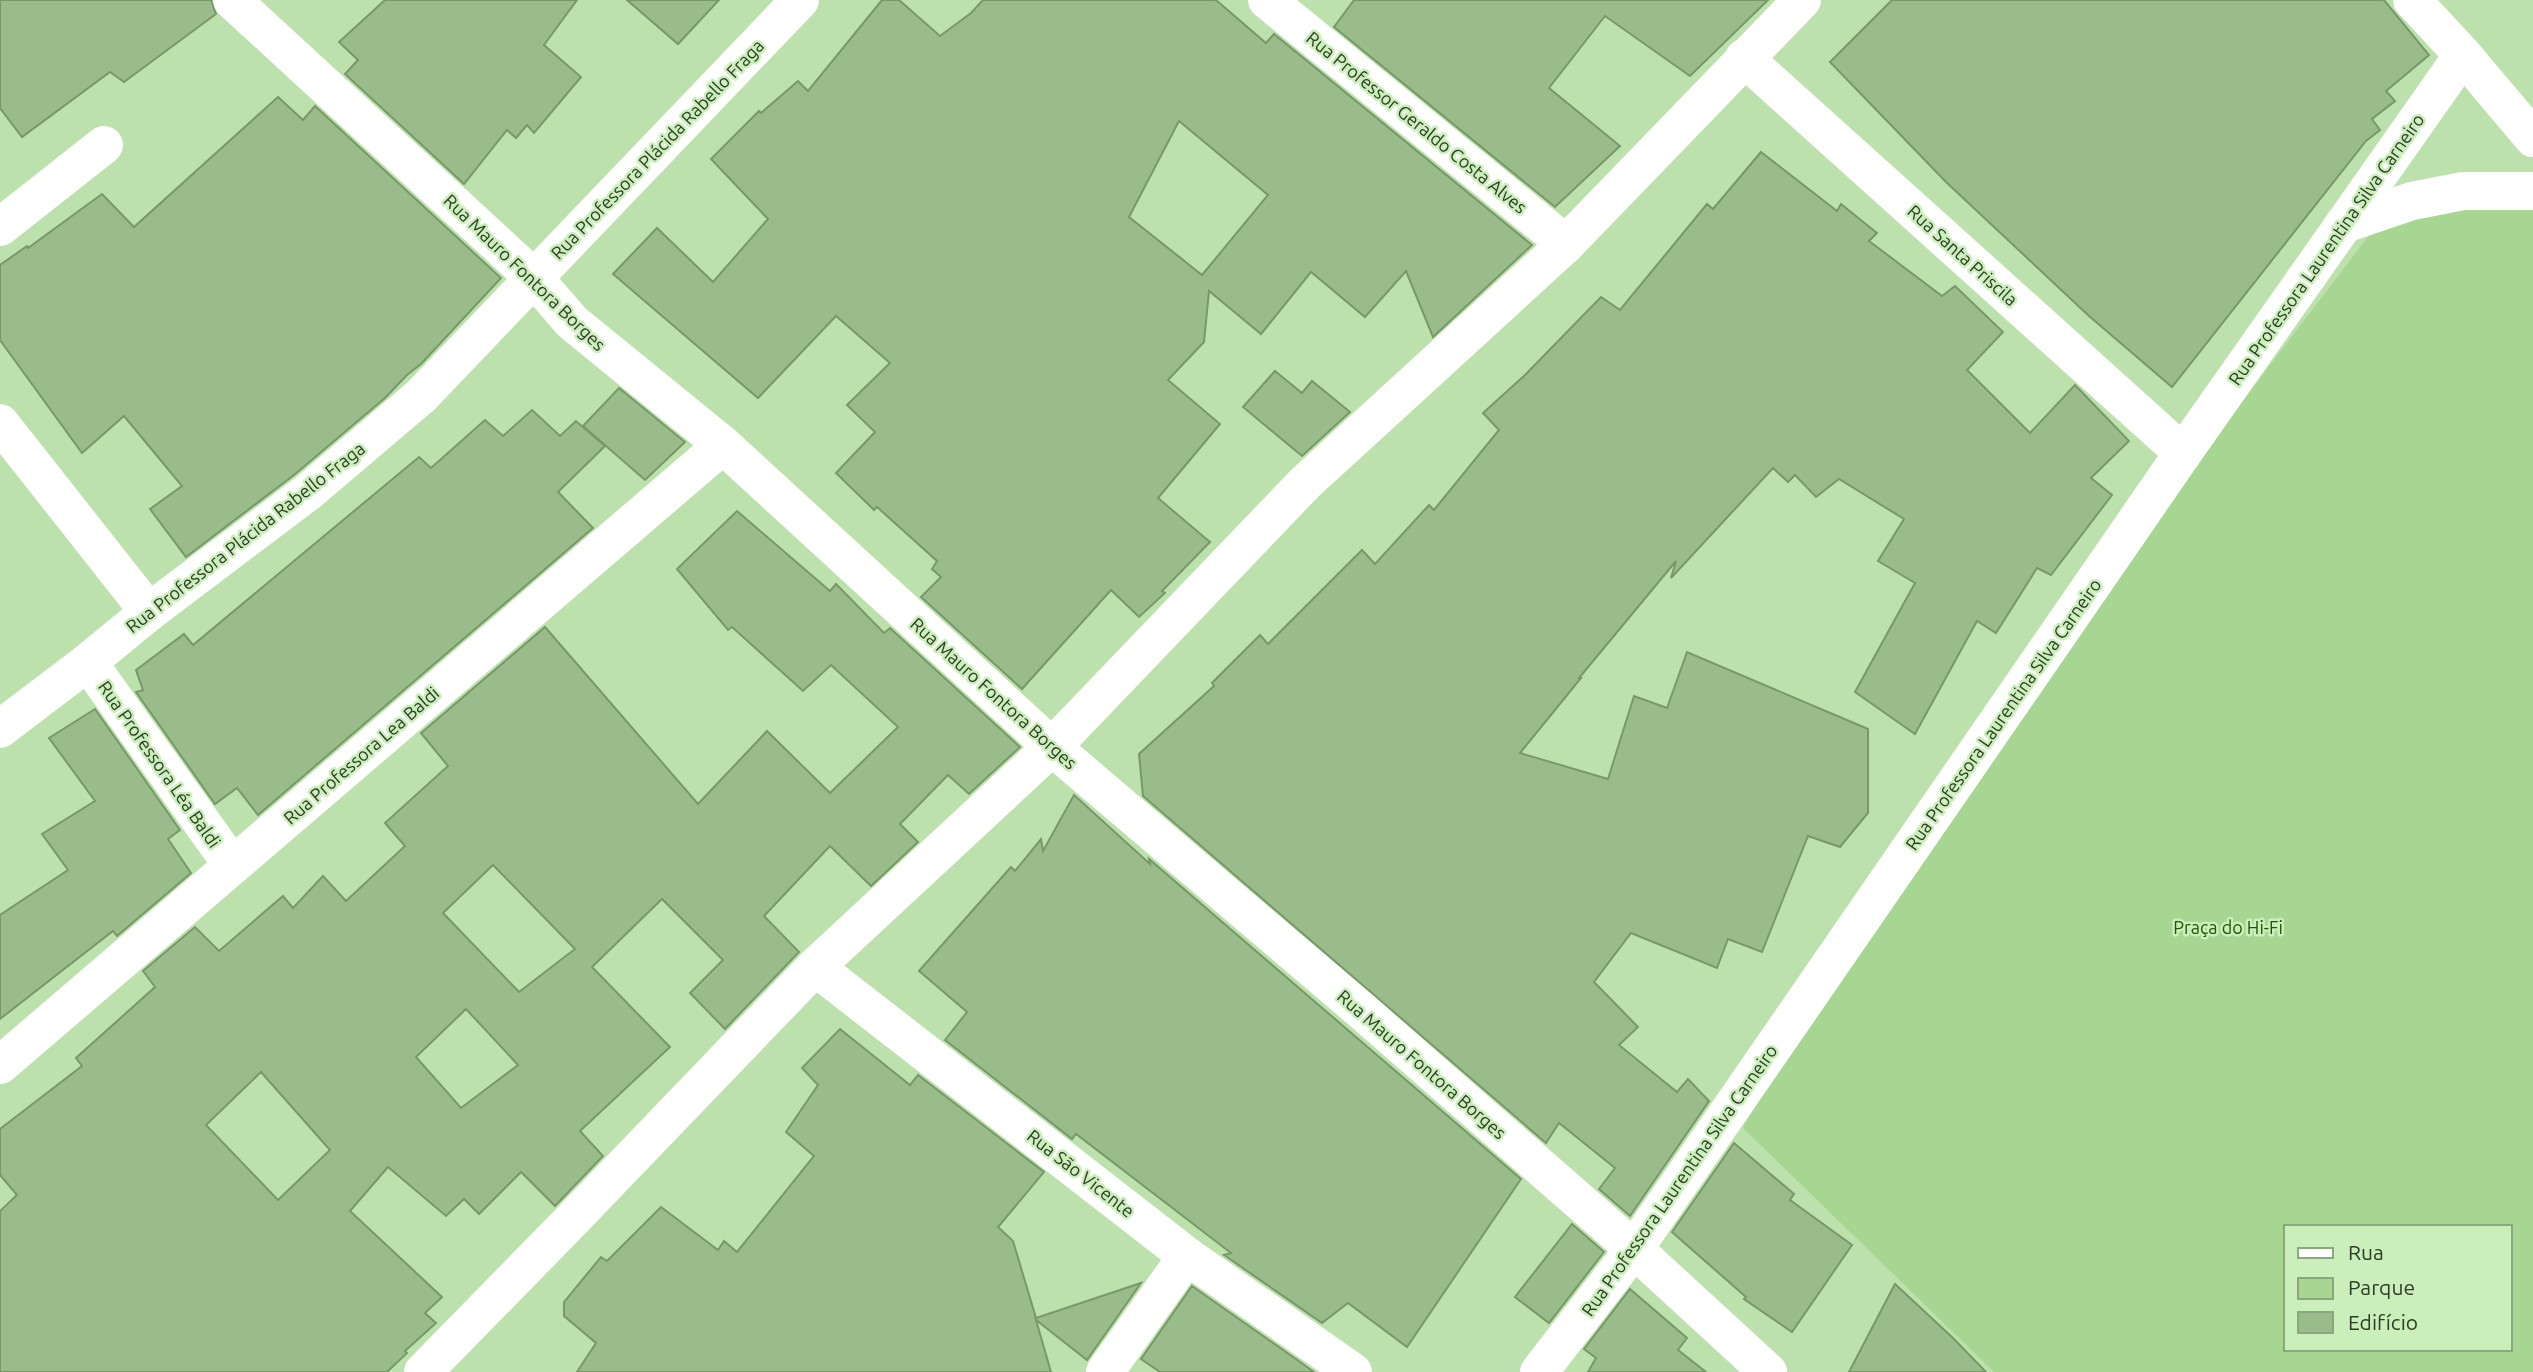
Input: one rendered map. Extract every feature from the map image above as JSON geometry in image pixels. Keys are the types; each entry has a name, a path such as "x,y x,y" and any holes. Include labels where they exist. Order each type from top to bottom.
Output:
{"street":[{"name":"Rua Mauro Fontora Borges","path":"232,0 534,278 572,322 723,445 1052,747 1362,1011 1634,1249 1768,1372"},
{"name":"Rua Professora Plácida Rabello Fraga","path":"0,729 308,492 421,396 800,0"},
{"name":"Rua Professor Geraldo Costa Alves","path":"1267,0 1566,244"},
{"path":"422,1372 568,1225 815,967 1052,747 1305,483 1566,244 1802,0"},
{"path":"2412,0 2533,138"},
{"name":"Rua Professora Laurentina Silva Carneiro","path":"1539,1372 1634,1249 2183,453 2463,55"},
{"name":"Rua Santa Priscila","path":"1744,58 2183,453"},
{"path":"0,227 104,145"},
{"path":"2344,224 2412,201 2463,191 2533,191"},
{"path":"0,423 149,612"},
{"name":"Rua Professora Lea Baldi","path":"0,1065 723,445"},
{"name":"Rua Professora Léa Baldi","path":"88,662 232,866"},
{"name":"Rua São Vicente","path":"815,967 1187,1256 1353,1372"},
{"path":"1105,1372 1187,1256"}],"green space":[{"name":"Praça do Hi-Fi","path":"2533,198 2533,1372 1994,1372 1743,1128 1871,904 2116,567 2383,217"}],"building":[{"path":"0,0 211,0 216,14 124,82 110,72 22,137 0,108"},
{"path":"385,0 577,0 544,45 581,77 534,133 527,125 516,138 507,130 464,184 345,74 358,60 339,42"},
{"path":"627,0 719,0 678,44"},
{"path":"882,0 899,0 940,36 971,13 983,0 1216,0 1266,43 1274,34 1532,245 1433,337 1406,271 1365,317 1311,272 1261,334 1209,291 1204,342 1168,380 1220,424 1158,498 1210,542 1162,591 1165,593 1139,617 1111,590 1022,689 921,597 941,577 932,569 937,561 877,507 874,510 836,473 875,432 847,405 890,363 836,316 758,398 613,274 657,228 713,282 768,219 711,159 759,111 761,113 798,81 808,91","holes":["1179,121 1268,195 1202,275 1129,217"]},
{"path":"1354,0 1768,0 1690,76 1605,16 1549,88 1620,146 1555,207 1334,27"},
{"path":"1892,0 2384,0 2429,55 2386,91 2395,101 2372,119 2380,130 2366,141 2172,387 2089,316 1946,182 1830,62"},
{"path":"278,97 303,120 315,106 501,278 421,364 385,398 294,475 186,557 150,509 182,486 124,416 82,453 0,340 0,265 102,194 134,227"},
{"path":"1761,152 1837,211 1841,204 1877,233 1869,241 1942,296 1955,286 2003,332 1967,370 2030,433 2075,385 2129,441 2091,478 2112,495 2051,575 2037,568 1996,633 1977,621 1915,734 1855,692 1915,583 1878,561 1904,519 1839,479 1816,497 1795,475 1788,482 1773,468 1671,578 1676,561 1520,753 1608,779 1634,696 1667,708 1687,652 1868,729 1868,813 1840,847 1808,836 1762,952 1728,939 1717,968 1631,933 1594,982 1638,1027 1619,1045 1677,1092 1688,1079 1709,1101 1630,1216 1599,1189 1615,1168 1559,1123 1546,1143 1143,796 1139,754 1214,686 1212,683 1260,635 1268,644 1362,550 1375,564 1429,505 1434,510 1499,430 1483,413 1525,375 1601,297 1620,310 1707,204 1713,209"},
{"path":"1275,371 1302,393 1312,381 1350,412 1302,456 1243,407"},
{"path":"619,388 685,442 645,480 583,426"},
{"path":"532,410 560,436 576,421 605,446 558,492 593,528 258,815 237,788 215,804 136,692 143,690 136,670 184,634 193,645 419,457 431,468 485,420 503,436"},
{"path":"737,511 830,591 836,584 884,633 890,628 1020,747 969,794 948,775 900,824 918,842 871,886 830,846 764,916 799,952 725,1029 690,993 723,960 662,899 592,967 670,1047 580,1131 603,1156 555,1206 521,1172 479,1214 464,1199 446,1216 388,1167 350,1211 442,1297 425,1313 436,1323 405,1351 407,1353 387,1372 0,1372 0,1211 17,1195 0,1175 0,1129 82,1066 76,1058 155,987 143,971 195,927 219,951 283,896 293,908 323,876 346,901 405,846 385,823 448,766 421,733 545,627 698,804 767,731 830,793 898,727 831,665 803,691 732,627 728,630 677,569","holes":["493,865 575,949 519,992 443,913","466,1009 518,1065 461,1108 416,1057","261,1072 330,1150 278,1200 206,1125"]},
{"path":"95,709 180,830 168,839 191,873 117,936 113,931 0,1019 0,915 68,870 42,834 95,801 49,738"},
{"path":"1074,795 1150,864 1149,859 1521,1179 1407,1347 1348,1303 1322,1323 1224,1255 1231,1253 1076,1134 1072,1139 945,1040 967,1012 919,971 1011,867 1015,871 1041,839 1043,851"},
{"path":"840,1029 910,1085 918,1075 1044,1172 998,1227 1013,1241 1036,1318 1141,1283 1087,1360 1036,1320 1051,1372 577,1372 596,1343 564,1316 564,1302 601,1257 607,1261 661,1207 718,1250 724,1241 737,1252 814,1156 786,1132 818,1085 802,1068"},
{"path":"1734,1143 1794,1194 1790,1200 1852,1245 1792,1332 1744,1299 1746,1297 1672,1232"},
{"path":"1572,1224 1604,1252 1549,1323 1515,1297"},
{"path":"1895,1284 1953,1338 1986,1372 1849,1372"},
{"path":"1192,1286 1314,1372 1160,1372 1141,1359"},
{"path":"1630,1289 1687,1338 1678,1350 1706,1372 1588,1372 1596,1358 1584,1349"}]}
